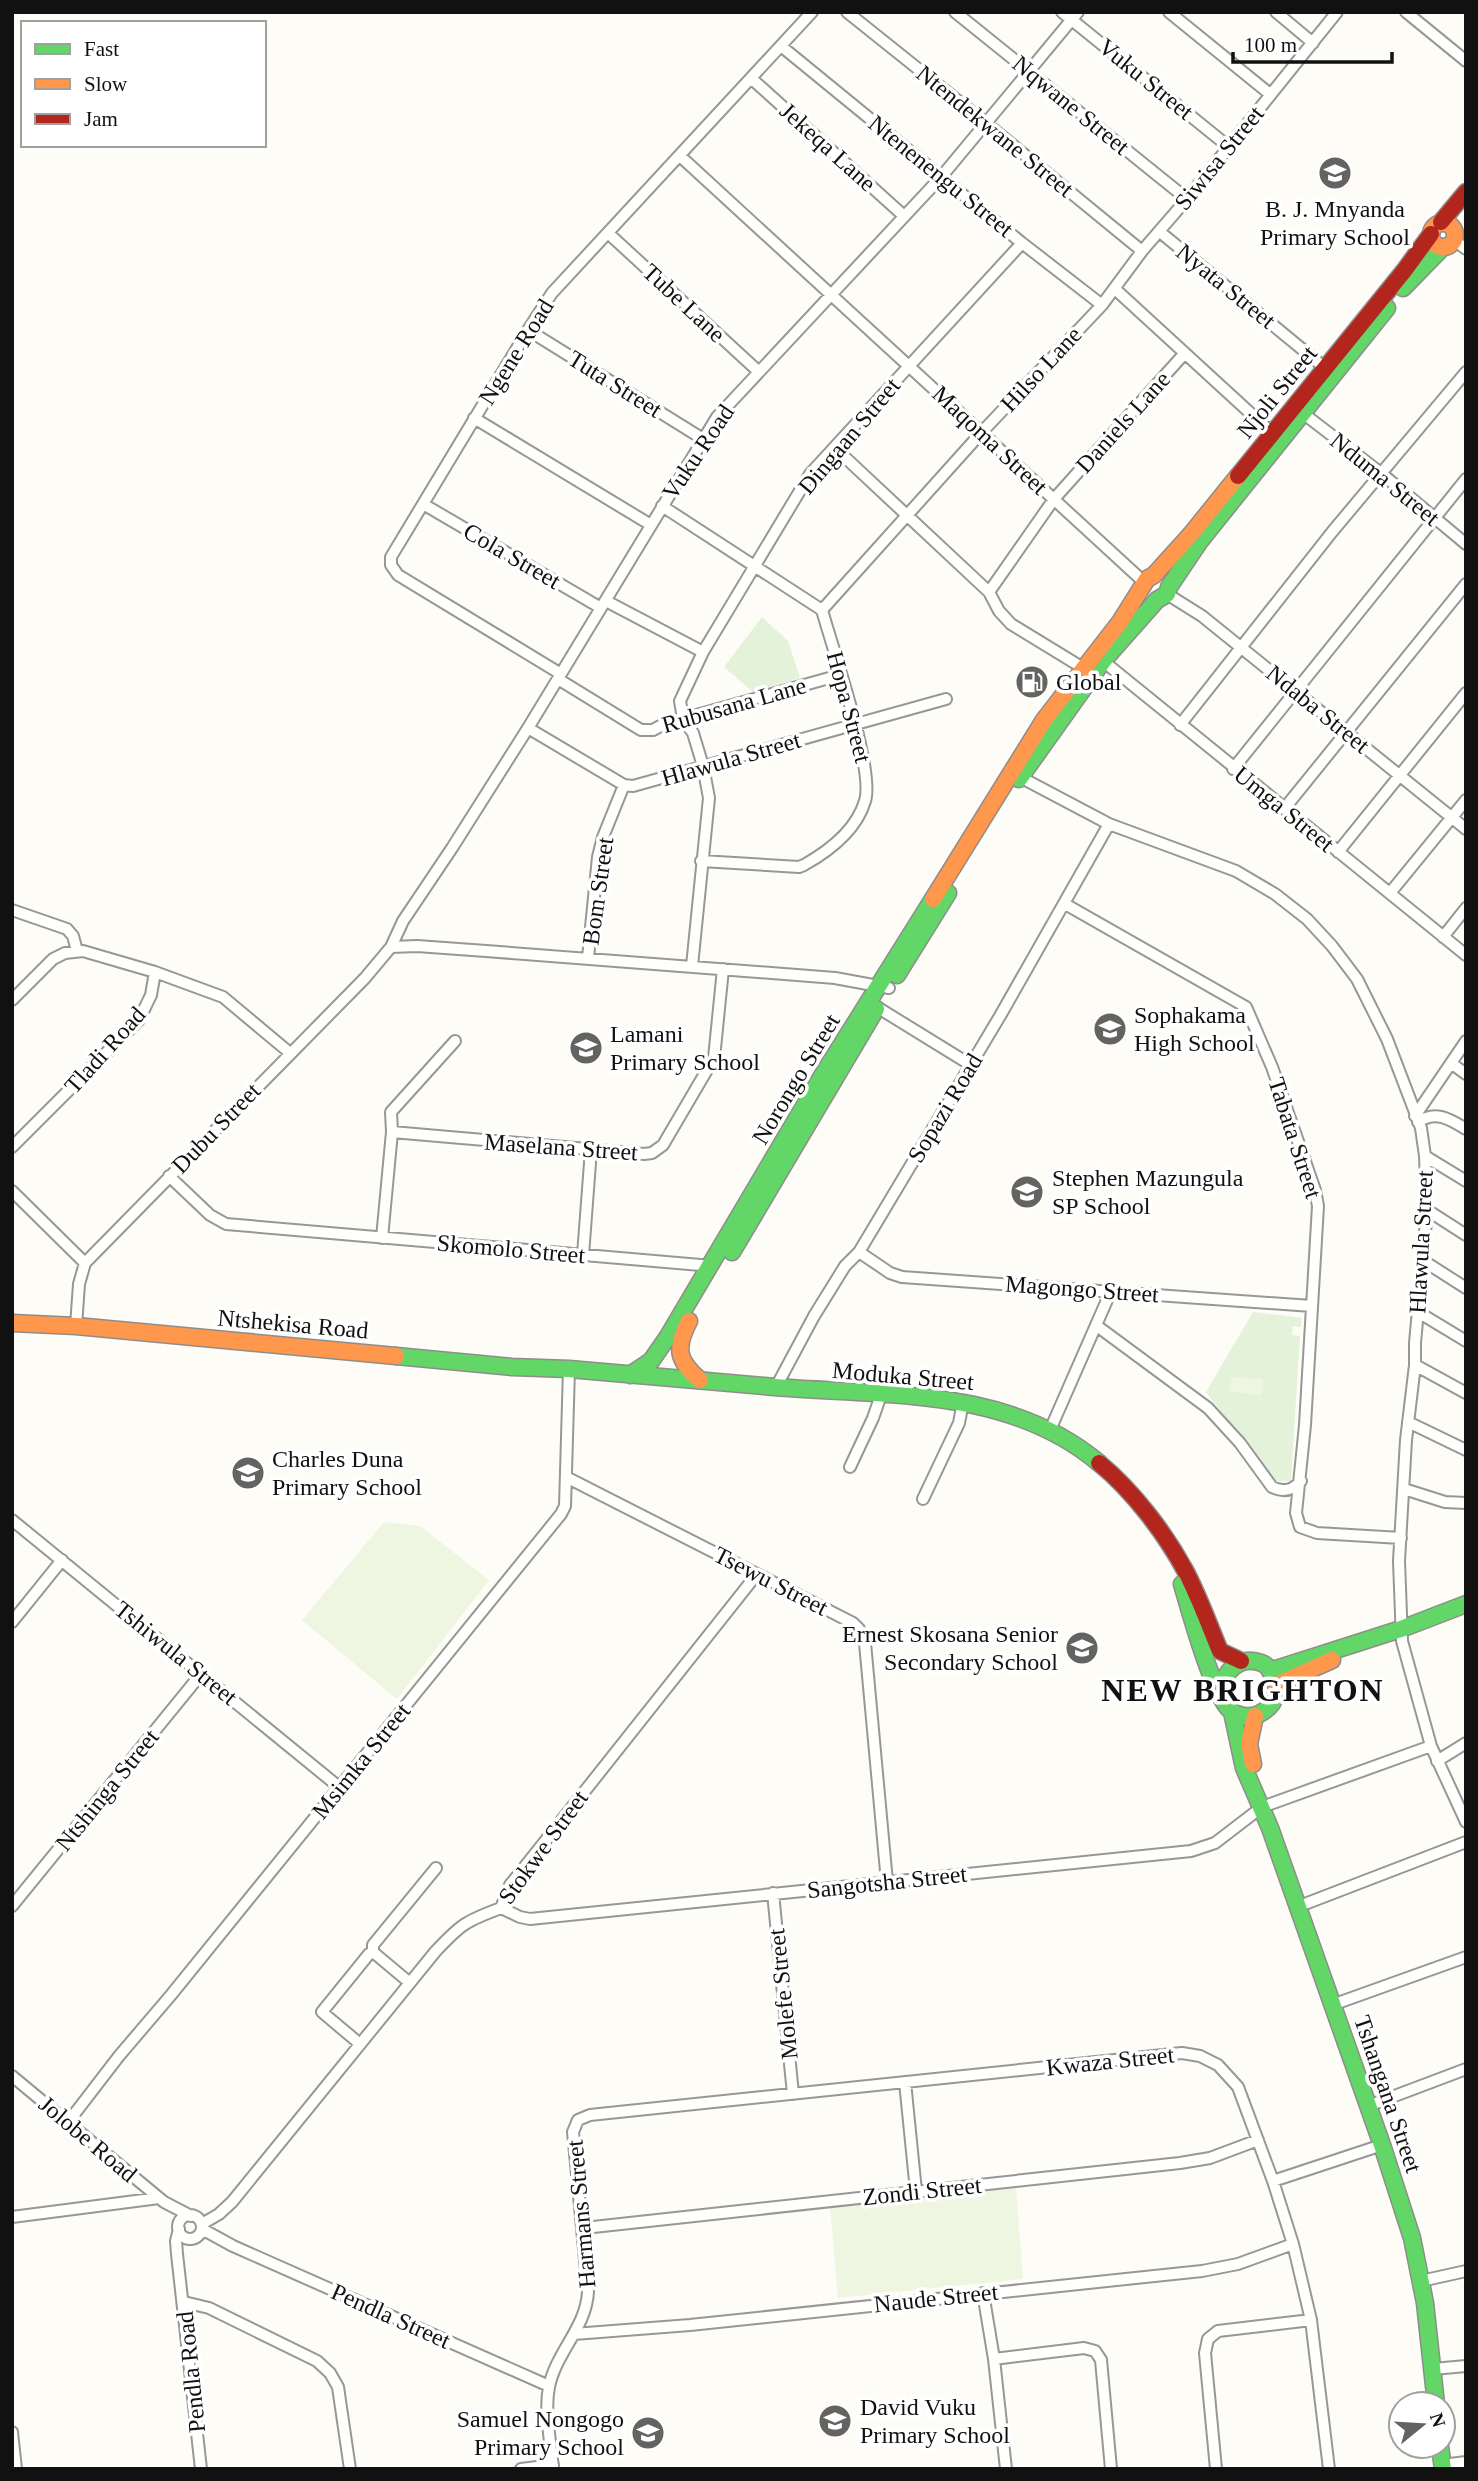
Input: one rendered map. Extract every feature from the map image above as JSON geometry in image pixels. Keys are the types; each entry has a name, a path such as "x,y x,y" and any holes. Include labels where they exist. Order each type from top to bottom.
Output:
{"street":[{"name":"Ngene Road","path":"560,677 395,572 391,558 552,293 812,12"},
{"name":"Ntendekwane Street","path":"846,12 1142,251"},
{"name":"Nqwane Street","path":"956,12 1186,200"},
{"name":"Vuku Street","path":"1062,12 1075,16 1229,146"},
{"path":"1169,12 1270,94"},
{"path":"1276,12 1313,43"},
{"name":"Siwisa Street","path":"1102,305 1142,251 1337,12"},
{"path":"1406,12 1466,61"},
{"name":"Vuku Road","path":"391,947 415,903 560,677 702,439 722,411 942,176 1075,16"},
{"name":"Ntenenengu Street","path":"781,46 1102,305"},
{"name":"Jekeqa Lane","path":"752,79 904,216"},
{"name":"Maqoma Street","path":"680,156 981,433 1148,581"},
{"name":"Njoli Street","path":"999,799 1044,720 1148,581 1192,533 1466,192"},
{"name":"Njoli Street","path":"1164,594 1200,541 1395,298 1412,278 1455,243 1466,216"},
{"path":"1449,224 1455,243 1433,242 1436,228 1449,224"},
{"name":"Nyata Street","path":"1160,232 1325,368"},
{"name":"Tube Lane","path":"608,233 759,372"},
{"name":"Dingaan Street","path":"683,719 680,701 703,652 810,474 1022,243"},
{"path":"1115,289 1272,433"},
{"name":"Hilso Lane","path":"908,516 981,433 1102,305"},
{"name":"Tuta Street","path":"528,330 702,439"},
{"name":"Daniels Lane","path":"989,592 1054,499 1184,354"},
{"path":"1181,726 1332,533 1466,372"},
{"name":"Nduma Street","path":"1304,414 1466,544"},
{"path":"474,418 651,525"},
{"path":"835,448 989,592 999,611 1011,624 1083,668"},
{"path":"1233,769 1466,479"},
{"name":"Cola Street","path":"423,504 604,605 703,652"},
{"path":"662,506 822,610 908,516"},
{"path":"999,799 1020,777 1102,661 1164,594 1164,578 1148,581 1146,594 1164,594"},
{"path":"1284,809 1466,584"},
{"name":"Ndaba Street","path":"1164,594 1192,608 1466,829"},
{"name":"Hopa Street","path":"701,861 799,867 844,837 865,804 868,782 822,610"},
{"name":"Umga Street","path":"1102,661 1466,955"},
{"name":"Rubusana Lane","path":"560,677 641,730 653,730 840,674"},
{"path":"1338,852 1466,693"},
{"name":"Hlawula Street","path":"624,785 633,786 946,699"},
{"path":"683,719 693,733 703,766 709,804 692,966"},
{"path":"528,728 624,785"},
{"name":"Hlawula Street","path":"1020,777 1110,824 1236,871 1275,894 1307,919 1357,979 1387,1039 1417,1119 1426,1156 1427,1210 1408,1422 1401,1538 1401,1629 1405,1654 1430,1746 1466,1822"},
{"name":"Bom Street","path":"589,958 598,857 624,785"},
{"name":"Norongo Street","path":"661,1377 679,1339 873,1005 884,987 913,953 999,799"},
{"path":"1390,893 1466,800"},
{"name":"Sopazi Road","path":"776,1387 814,1316 845,1266 859,1252 1110,824"},
{"name":"Tabata Street","path":"1065,904 1246,1007 1272,1067 1315,1190 1318,1206 1301,1481 1296,1514 1300,1527 1317,1533 1401,1538"},
{"path":"1443,937 1466,908"},
{"path":"12,910 67,929 73,936 77,951 53,959 12,1000"},
{"path":"391,947 416,946 692,966 835,978 884,987"},
{"name":"Dubu Street","path":"85,1263 365,978 391,947"},
{"name":"Tladi Road","path":"12,1147 139,1020 151,995 155,972 77,951"},
{"name":"Maselana Street","path":"392,1132 652,1153 663,1145 715,1055 723,969"},
{"path":"155,972 223,997 290,1053"},
{"path":"873,1005 971,1065"},
{"name":"Norongo Street","path":"630,1375 656,1355 712,1266 822,1076 873,1005"},
{"path":"382,1238 392,1132 391,1112 455,1041"},
{"path":"1417,1119 1466,1041"},
{"path":"1451,1063 1466,1074"},
{"path":"1417,1119 1444,1117 1466,1129"},
{"path":"583,1255 591,1150"},
{"path":"1426,1156 1466,1181"},
{"name":"Skomolo Street","path":"169,1176 222,1223 310,1233 712,1266"},
{"path":"12,1192 85,1263 79,1284 76,1326"},
{"path":"1427,1210 1466,1236"},
{"name":"Magongo Street","path":"859,1252 890,1273 902,1277 1312,1306"},
{"path":"1422,1260 1466,1288"},
{"path":"1050,1430 1111,1291"},
{"path":"1418,1312 1466,1341"},
{"name":"Ntshekisa Road","path":"14,1325 76,1326 315,1350 512,1367 569,1369"},
{"path":"1097,1326 1195,1398 1230,1431 1272,1488 1288,1490 1301,1481"},
{"path":"679,1339 683,1364 700,1380"},
{"path":"1415,1365 1466,1393"},
{"name":"Moduka Street","path":"569,1369 963,1402 1007,1411 1050,1430 1081,1448 1119,1480 1151,1517 1174,1554 1189,1580 1220,1651 1241,1661"},
{"name":"Msimka Street","path":"69,2121 561,1514 565,1506 569,1369"},
{"path":"849,1467 881,1395"},
{"path":"923,1499 959,1423 963,1402"},
{"path":"1408,1422 1466,1450"},
{"name":"Tsewu Street","path":"566,1477 853,1623 863,1636 867,1658 887,1882"},
{"path":"1404,1489 1446,1502 1466,1503"},
{"name":"Tshiwula Street","path":"12,1520 339,1787"},
{"name":"Moduka Street","path":"1174,1554 1189,1606 1220,1692"},
{"path":"12,1622 62,1560"},
{"name":"Stokwe Street","path":"198,2232 232,2202 410,1983 460,1926 501,1908 510,1885 544,1840 757,1574"},
{"path":"1273,1678 1466,1604"},
{"path":"1241,1661 1257,1662 1273,1678 1274,1701 1263,1713 1255,1716 1247,1717 1232,1712 1226,1707 1220,1692 1227,1669 1241,1661"},
{"name":"Ntshinga Street","path":"12,1906 201,1674"},
{"name":"Tshangana Street","path":"1232,1712 1244,1768 1262,1807 1382,2145 1412,2238 1421,2281 1435,2390"},
{"name":"Tshangana Street","path":"1255,1716 1249,1744 1262,1807"},
{"path":"1437,1761 1466,1744"},
{"name":"Sangotsha Street","path":"501,1908 530,1919 1191,1851 1215,1843 1262,1807 1430,1746"},
{"path":"1297,1906 1466,1842"},
{"path":"373,1952 373,1945 436,1868"},
{"name":"Molefe Street","path":"773,1893 793,2094"},
{"path":"373,1952 410,1983"},
{"path":"360,2044 329,2020 322,2009 373,1952"},
{"path":"1332,2005 1466,1957"},
{"name":"Kwaza Street","path":"578,2120 590,2115 1170,2054 1192,2054 1218,2065 1242,2095 1293,2244 1311,2320 1329,2469"},
{"path":"1368,2106 1466,2069"},
{"name":"Jolobe Road","path":"12,2076 161,2200 195,2217 198,2232"},
{"path":"905,2082 916,2191"},
{"name":"Harmans Street","path":"553,2467 549,2386 587,2304 584,2228 573,2132 578,2120"},
{"name":"Zondi Street","path":"584,2228 1180,2163 1210,2158 1258,2140"},
{"path":"1273,2181 1382,2145"},
{"path":"12,2217 161,2200"},
{"name":"Jolobe Road","path":"161,2200 178,2228"},
{"path":"191,2216 182,2219 178,2228 182,2235 198,2232"},
{"name":"Pendla Road","path":"178,2228 176,2241 201,2469"},
{"name":"Pendla Street","path":"198,2232 549,2386"},
{"name":"Pendla Road","path":"181,2275 183,2254 198,2232"},
{"name":"Naude Street","path":"575,2334 677,2326 1211,2270 1238,2264 1293,2244"},
{"path":"1421,2281 1466,2271"},
{"path":"983,2294 994,2359 1006,2469"},
{"path":"184,2302 209,2308 324,2367 338,2386 350,2469"},
{"path":"1216,2469 1205,2353 1208,2340 1217,2331 1311,2320"},
{"path":"994,2359 1084,2348 1098,2354 1101,2360 1111,2469"},
{"path":"1433,2369 1466,2366"},
{"path":"12,2432 16,2469"},
{"path":"1442,2467 1466,2462"},
{"path":"520,2469 553,2467"}],"green space":[{"path":"762,617 788,641 800,678 753,692 724,667"},
{"path":"1253,1312 1302,1318 1301,1327 1293,1326 1292,1335 1300,1336 1291,1481 1274,1481 1206,1392"},
{"path":"1231,1377 1263,1379 1262,1395 1230,1392"},
{"path":"384,1522 420,1526 489,1580 397,1699 302,1620"},
{"path":"1016,2188 1023,2279 838,2298 830,2207"}],"traffic: fast":[{"path":"1403,288 1443,247"},
{"path":"1019,779 1103,661 1157,600 1167,594 1200,541 1387,308"},
{"path":"897,975 948,893"},
{"path":"630,1375 651,1361 667,1338 822,1076 933,899"},
{"path":"732,1252 876,1009"},
{"path":"396,1356 945,1400 1026,1420 1064,1438 1099,1463"},
{"path":"1182,1584 1209,1669 1222,1700 1229,1709 1243,1716 1259,1714 1274,1700 1276,1681 1272,1671 1264,1664 1244,1662 1234,1667 1225,1677 1220,1692"},
{"path":"1270,1671 1401,1629 1466,1604"},
{"path":"1232,1712 1244,1768 1270,1828 1412,2238 1425,2303 1434,2390"},
{"path":"1442,2460 1443,2469"}],"traffic: slow":[{"path":"1443,223 1452,226 1455,235 1452,244 1443,247 1434,244 1431,235 1434,226 1443,223"},
{"path":"933,899 1044,720 1120,622 1147,579 1154,575 1192,533 1238,476"},
{"path":"689,1321 680,1347 681,1354 687,1367 700,1380"},
{"path":"12,1323 76,1326 396,1356"},
{"path":"1276,1685 1332,1660"},
{"path":"1253,1764 1249,1744 1255,1716"}],"traffic: jam":[{"path":"1441,222 1466,192"},
{"path":"1238,476 1431,234"},
{"path":"1099,1463 1147,1513 1178,1557 1220,1651 1241,1661"}],"place":[{"name":"B. J. Mnyanda Primary School","path":"1335,173"},
{"name":"Global","path":"1032,682"},
{"name":"Sophakama High School","path":"1110,1029"},
{"name":"Lamani Primary School","path":"586,1048"},
{"name":"Stephen Mazungula SP School","path":"1027,1192"},
{"name":"Charles Duna Primary School","path":"248,1473"},
{"name":"Ernest Skosana Senior Secondary School","path":"1082,1648"},
{"name":"David Vuku Primary School","path":"835,2421"},
{"name":"Samuel Nongogo Primary School","path":"648,2433"}],"district":[{"name":"NEW BRIGHTON","path":"1243,1690"}]}
